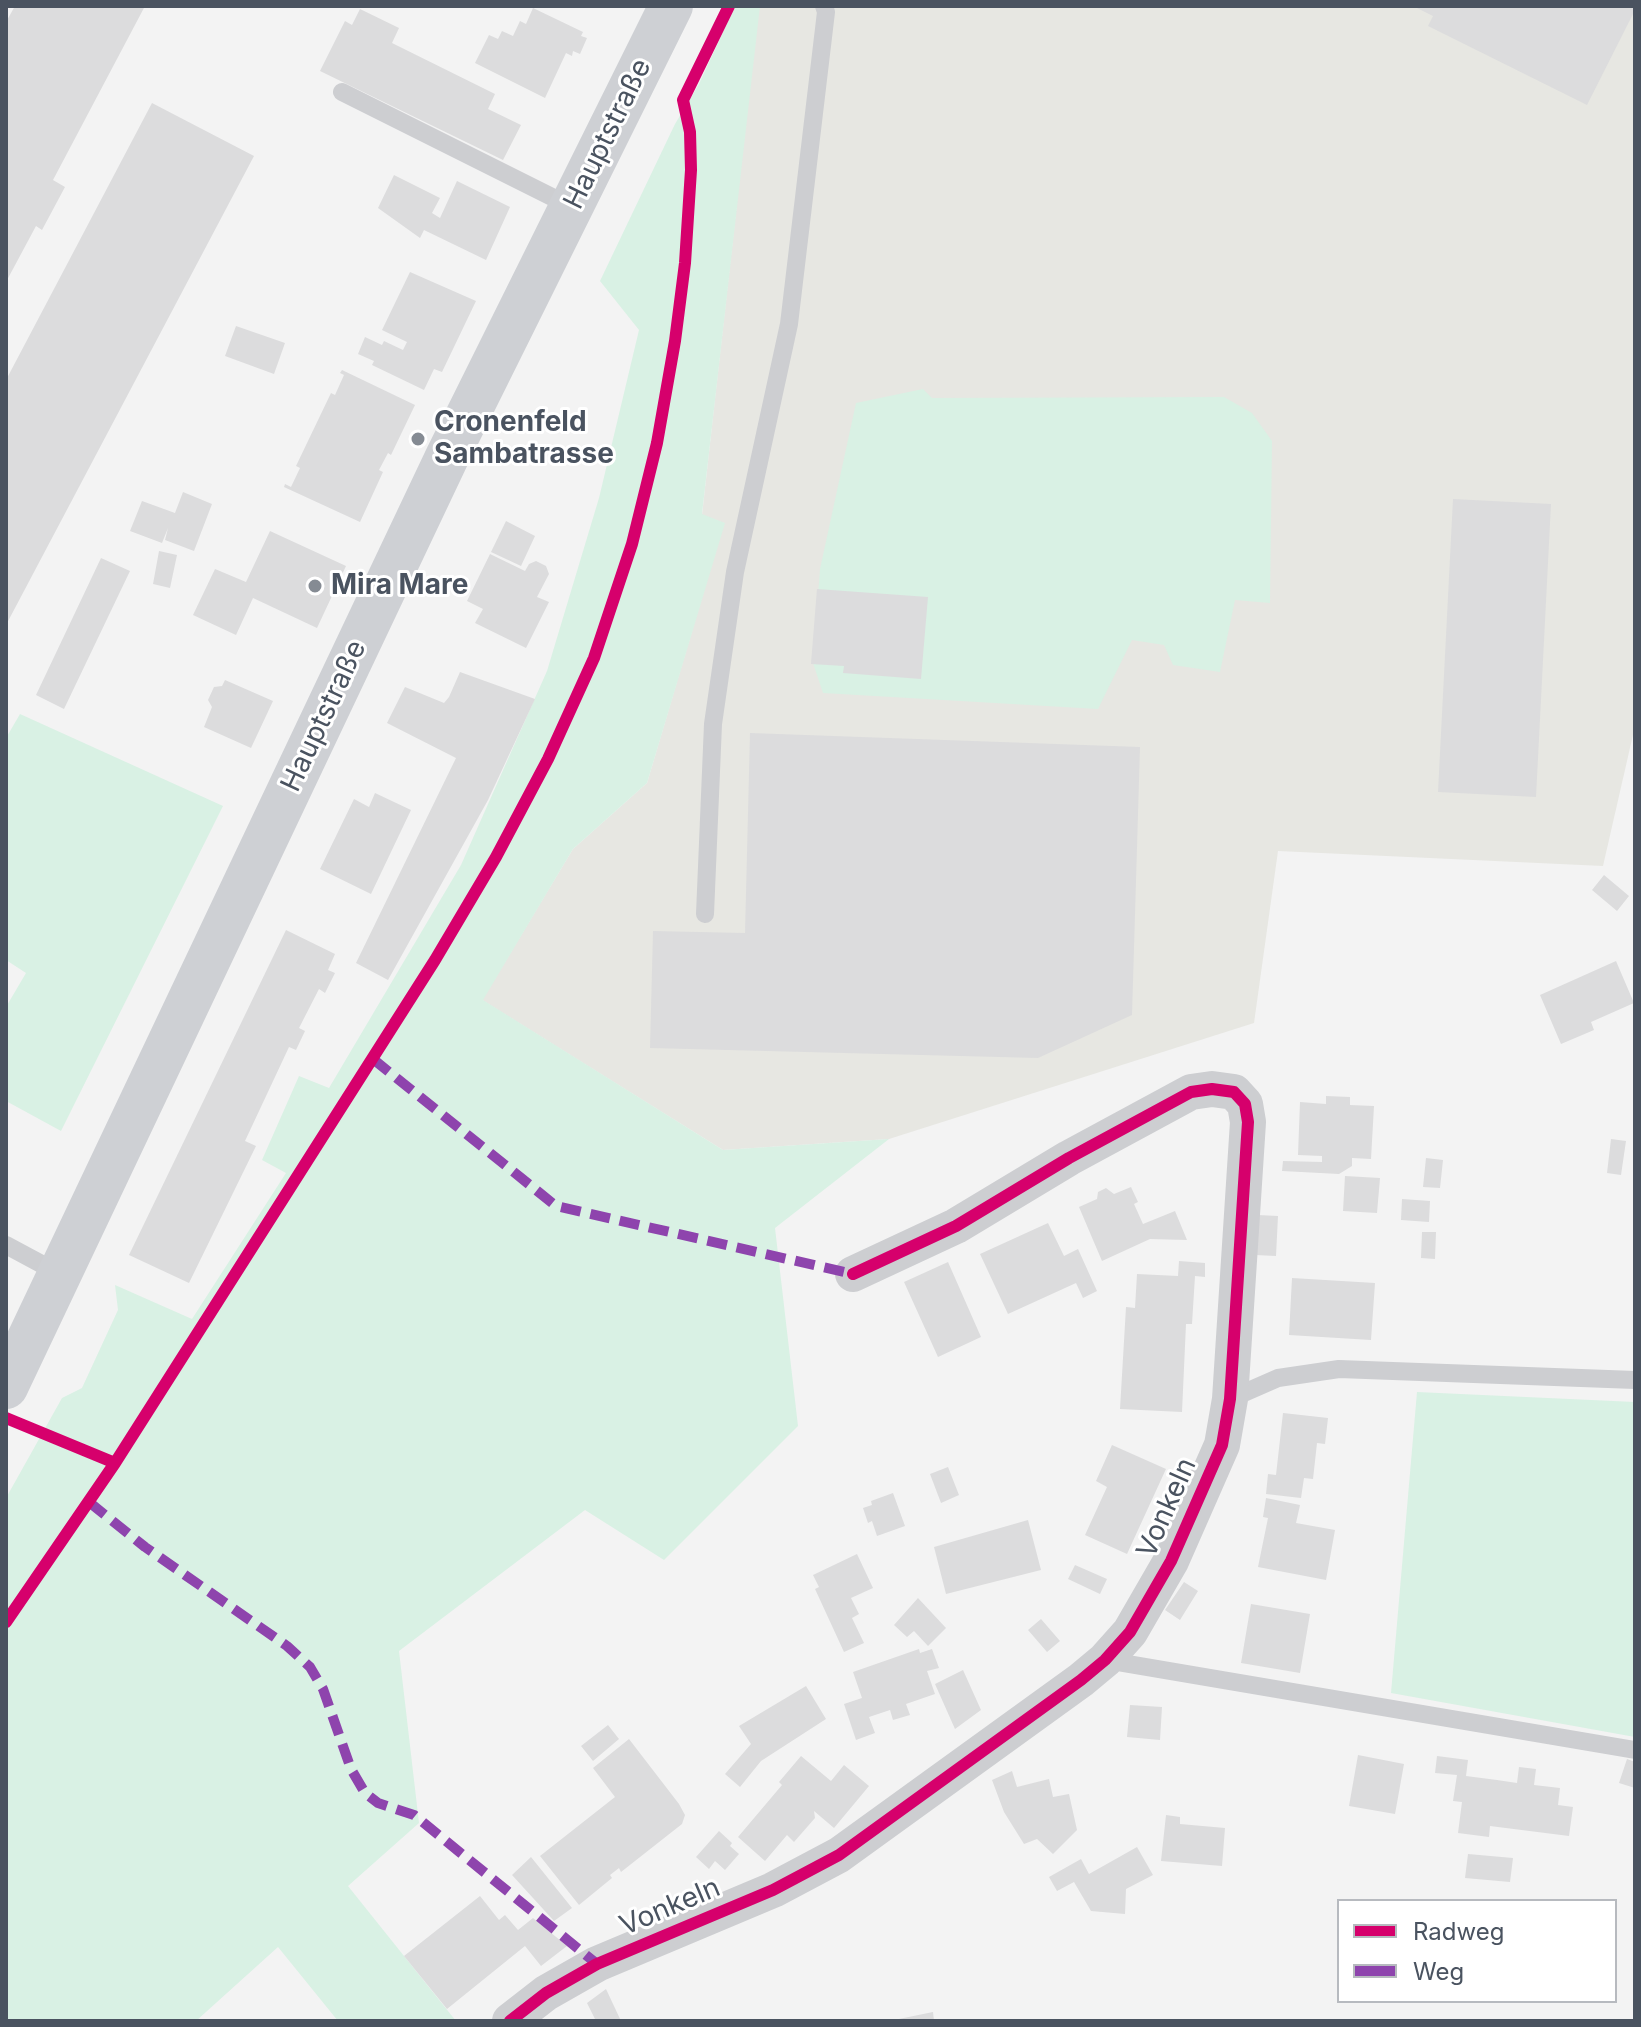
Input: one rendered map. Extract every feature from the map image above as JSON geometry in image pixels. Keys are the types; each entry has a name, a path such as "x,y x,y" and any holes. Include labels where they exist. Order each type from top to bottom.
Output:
{"main road":[{"name":"Hauptstraße","path":"6,1387 447,457 671,6"}],"street":[{"name":"Vonkeln","path":"510,2021 546,1993 597,1964 773,1890 839,1855 1105,1660 1130,1632 1171,1561 1222,1445 1230,1399 1248,1122 1245,1104 1234,1092 1212,1089 1191,1092 1069,1158 956,1226 853,1274"}],"lane":[{"path":"705,914 713,724 735,572 789,324 826,12 824,6"},
{"path":"342,92 572,207"},
{"path":"6,1245 60,1274"},
{"path":"1230,1399 1278,1378 1339,1369 1635,1380"},
{"path":"1105,1660 1635,1750"}],"shaded area":[{"path":"759,6 1635,6 1635,726 1603,866 1278,851 1254,1023 889,1139 723,1150 482,1000 573,849 647,783 724,523 702,515"}],"green space":[{"path":"735,6 760,6 702,514 725,523 647,783 573,849 483,1000 723,1150 889,1139 775,1228 798,1426 664,1560 585,1510 399,1651 419,1823 348,1886 456,2021 338,2021 278,1947 196,2021 6,2021 6,1498 62,1398 82,1388 118,1310 115,1285 192,1319 286,1173 262,1160 299,1076 329,1088 461,865 547,671 599,498 639,330 600,281"},
{"path":"923,389 932,398 1224,397 1252,413 1272,441 1270,603 1235,600 1220,672 1173,665 1164,645 1132,640 1098,709 823,693 813,663 820,569 856,403"},
{"path":"20,714 223,806 61,1131 6,1101 6,1007 26,973 6,960 6,738"},
{"path":"1417,1392 1635,1402 1635,1737 1391,1693"}],"building":[{"path":"15,6 145,6 53,180 65,187 42,230 36,226 6,282 6,22"},
{"path":"1413,6 1635,6 1635,10 1587,105 1428,26 1433,16"},
{"path":"533,8 583,32 581,36 587,38 580,54 573,51 572,56 566,53 545,98 475,63 489,35 498,39 502,31 513,36 520,21 526,24"},
{"path":"360,9 399,28 392,43 495,94 488,109 521,125 503,160 320,71 345,21 352,25"},
{"path":"152,103 254,156 6,625 6,380"},
{"path":"394,175 440,198 432,213 440,218 457,181 510,207 486,260 424,230 420,238 378,208"},
{"path":"410,272 476,301 442,372 434,369 424,390 372,365 374,361 358,354 365,337 403,350 407,342 382,330"},
{"path":"236,326 285,343 274,374 225,356"},
{"path":"342,370 415,405 391,455 388,453 379,470 383,472 360,522 284,487 285,484 291,487 300,468 296,466 331,393 335,395 344,375 340,373"},
{"path":"183,492 212,504 194,551 165,540 168,528 162,543 130,531 142,501 175,513"},
{"path":"1453,499 1551,504 1536,797 1438,792"},
{"path":"506,521 535,536 521,566 491,552"},
{"path":"270,531 346,566 317,628 253,598 236,635 193,615 215,569 246,582"},
{"path":"159,551 177,555 170,588 153,584"},
{"path":"490,554 525,571 529,564 536,561 546,566 549,574 537,597 549,602 526,648 475,623 483,609 467,601"},
{"path":"101,558 130,571 64,709 36,695"},
{"path":"817,589 928,597 921,679 843,673 844,666 811,664"},
{"path":"460,672 535,699 488,800 388,980 356,963 456,758 387,723 405,687 444,703"},
{"path":"225,680 273,701 251,748 204,727 212,707 208,700 214,687 222,686"},
{"path":"750,733 1140,747 1132,1015 1038,1058 650,1048 653,931 745,933"},
{"path":"375,793 411,810 371,894 320,869 354,799 369,807"},
{"path":"1604,875 1629,896 1617,911 1592,890"},
{"path":"286,930 335,954 328,970 335,973 325,993 319,989 299,1028 305,1031 296,1050 289,1047 245,1141 256,1146 189,1283 129,1255"},
{"path":"1616,961 1634,1003 1591,1022 1594,1030 1561,1044 1540,995"},
{"path":"1326,1096 1350,1097 1350,1105 1374,1106 1371,1159 1352,1158 1352,1166 1339,1174 1282,1171 1283,1161 1322,1162 1322,1156 1298,1155 1300,1102 1326,1104"},
{"path":"1611,1139 1626,1141 1621,1175 1607,1173"},
{"path":"1426,1158 1443,1160 1440,1188 1423,1187"},
{"path":"1345,1176 1380,1178 1377,1213 1343,1211"},
{"path":"1131,1187 1143,1224 1175,1211 1187,1240 1150,1239 1102,1261 1079,1207 1097,1199 1098,1192 1106,1188 1114,1194"},
{"path":"1402,1199 1430,1201 1429,1222 1401,1220"},
{"path":"1258,1215 1278,1216 1276,1256 1255,1255"},
{"path":"1048,1223 1064,1256 1078,1249 1097,1291 1083,1298 1076,1283 1008,1314 980,1254"},
{"path":"1422,1232 1436,1232 1435,1259 1421,1258"},
{"path":"1179,1261 1205,1263 1205,1277 1195,1276 1192,1324 1186,1324 1182,1412 1120,1409 1126,1307 1135,1308 1137,1274 1178,1276"},
{"path":"948,1262 981,1337 938,1357 904,1282"},
{"path":"1292,1278 1375,1283 1371,1340 1289,1335"},
{"path":"1283,1413 1328,1418 1325,1444 1317,1443 1313,1479 1304,1478 1301,1498 1266,1494 1268,1474 1276,1475"},
{"path":"1112,1445 1166,1469 1127,1554 1085,1535 1107,1487 1096,1481"},
{"path":"948,1467 959,1495 941,1503 930,1474"},
{"path":"893,1493 905,1526 877,1536 863,1508 872,1505 871,1501"},
{"path":"1266,1498 1300,1505 1296,1523 1335,1530 1326,1580 1258,1567 1268,1518 1263,1517"},
{"path":"1028,1520 1041,1570 946,1594 934,1547"},
{"path":"857,1554 873,1588 851,1598 859,1614 852,1618 864,1643 844,1652 815,1589 819,1587 813,1575"},
{"path":"1075,1565 1107,1579 1100,1594 1068,1579"},
{"path":"1184,1582 1198,1591 1180,1620 1165,1610"},
{"path":"918,1598 946,1628 928,1646 914,1631 907,1637 894,1625"},
{"path":"1251,1604 1310,1614 1300,1673 1241,1663"},
{"path":"1041,1619 1060,1641 1047,1652 1028,1630"},
{"path":"919,1649 920,1653 932,1649 939,1668 927,1671 935,1694 906,1704 910,1715 893,1720 890,1710 869,1717 875,1733 856,1740 844,1704 862,1698 853,1672"},
{"path":"963,1670 981,1710 955,1729 935,1684"},
{"path":"806,1686 826,1719 761,1761 740,1787 725,1774 751,1744 739,1726"},
{"path":"1130,1705 1162,1707 1160,1740 1127,1737"},
{"path":"608,1725 619,1739 593,1761 581,1746"},
{"path":"629,1739 685,1815 682,1824 621,1872 619,1868 610,1875 612,1878 579,1905 540,1856 615,1797 593,1768"},
{"path":"1358,1755 1404,1764 1395,1814 1349,1806"},
{"path":"801,1756 831,1781 844,1765 869,1786 834,1828 814,1811 815,1818 794,1842 787,1835 765,1861 738,1837 782,1785 779,1782"},
{"path":"1437,1756 1468,1760 1466,1776 1517,1783 1519,1767 1536,1769 1534,1785 1560,1788 1558,1805 1573,1807 1569,1836 1490,1826 1489,1837 1458,1833 1462,1802 1453,1801 1457,1775 1435,1773"},
{"path":"1627,1759 1635,1762 1635,1788 1619,1783"},
{"path":"1012,1771 1017,1787 1049,1779 1053,1797 1069,1794 1077,1830 1053,1854 1037,1839 1024,1844 1004,1812 992,1780"},
{"path":"1166,1815 1180,1817 1180,1824 1225,1828 1222,1866 1161,1861"},
{"path":"719,1831 739,1854 725,1870 715,1861 709,1869 696,1857"},
{"path":"1137,1847 1153,1875 1126,1889 1125,1914 1091,1911 1074,1882 1057,1891 1049,1877 1081,1859 1089,1874"},
{"path":"1468,1854 1513,1858 1510,1882 1465,1878"},
{"path":"531,1857 572,1908 554,1921 512,1875"},
{"path":"480,1896 499,1920 505,1915 518,1930 533,1918 567,1946 541,1966 525,1946 447,2009 404,1956"},
{"path":"606,1989 621,2021 596,2021 587,2003"},
{"path":"933,2012 934,2021 894,2021 894,2020"}],"marked path":[{"path":"373,1059 556,1206 853,1274"},
{"path":"89,1502 145,1547 287,1646 310,1667 323,1689 351,1769 365,1793 378,1803 414,1815 597,1964"}],"cycle path":[{"path":"6,1622 115,1463 435,960 496,857 548,759 594,658 632,544 657,443 675,341 685,263 691,170 690,132 683,100 729,6"},
{"path":"510,2021 546,1993 597,1964 773,1890 839,1855 1081,1680 1105,1660 1130,1632 1171,1561 1222,1445 1230,1399 1248,1122 1245,1104 1234,1092 1212,1089 1191,1092 1069,1158 956,1226 853,1274"},
{"path":"6,1418 115,1463"}],"place":[{"name":"Cronenfeld Sambatrasse","path":"418,439"},
{"name":"Mira Mare","path":"315,586"}]}
